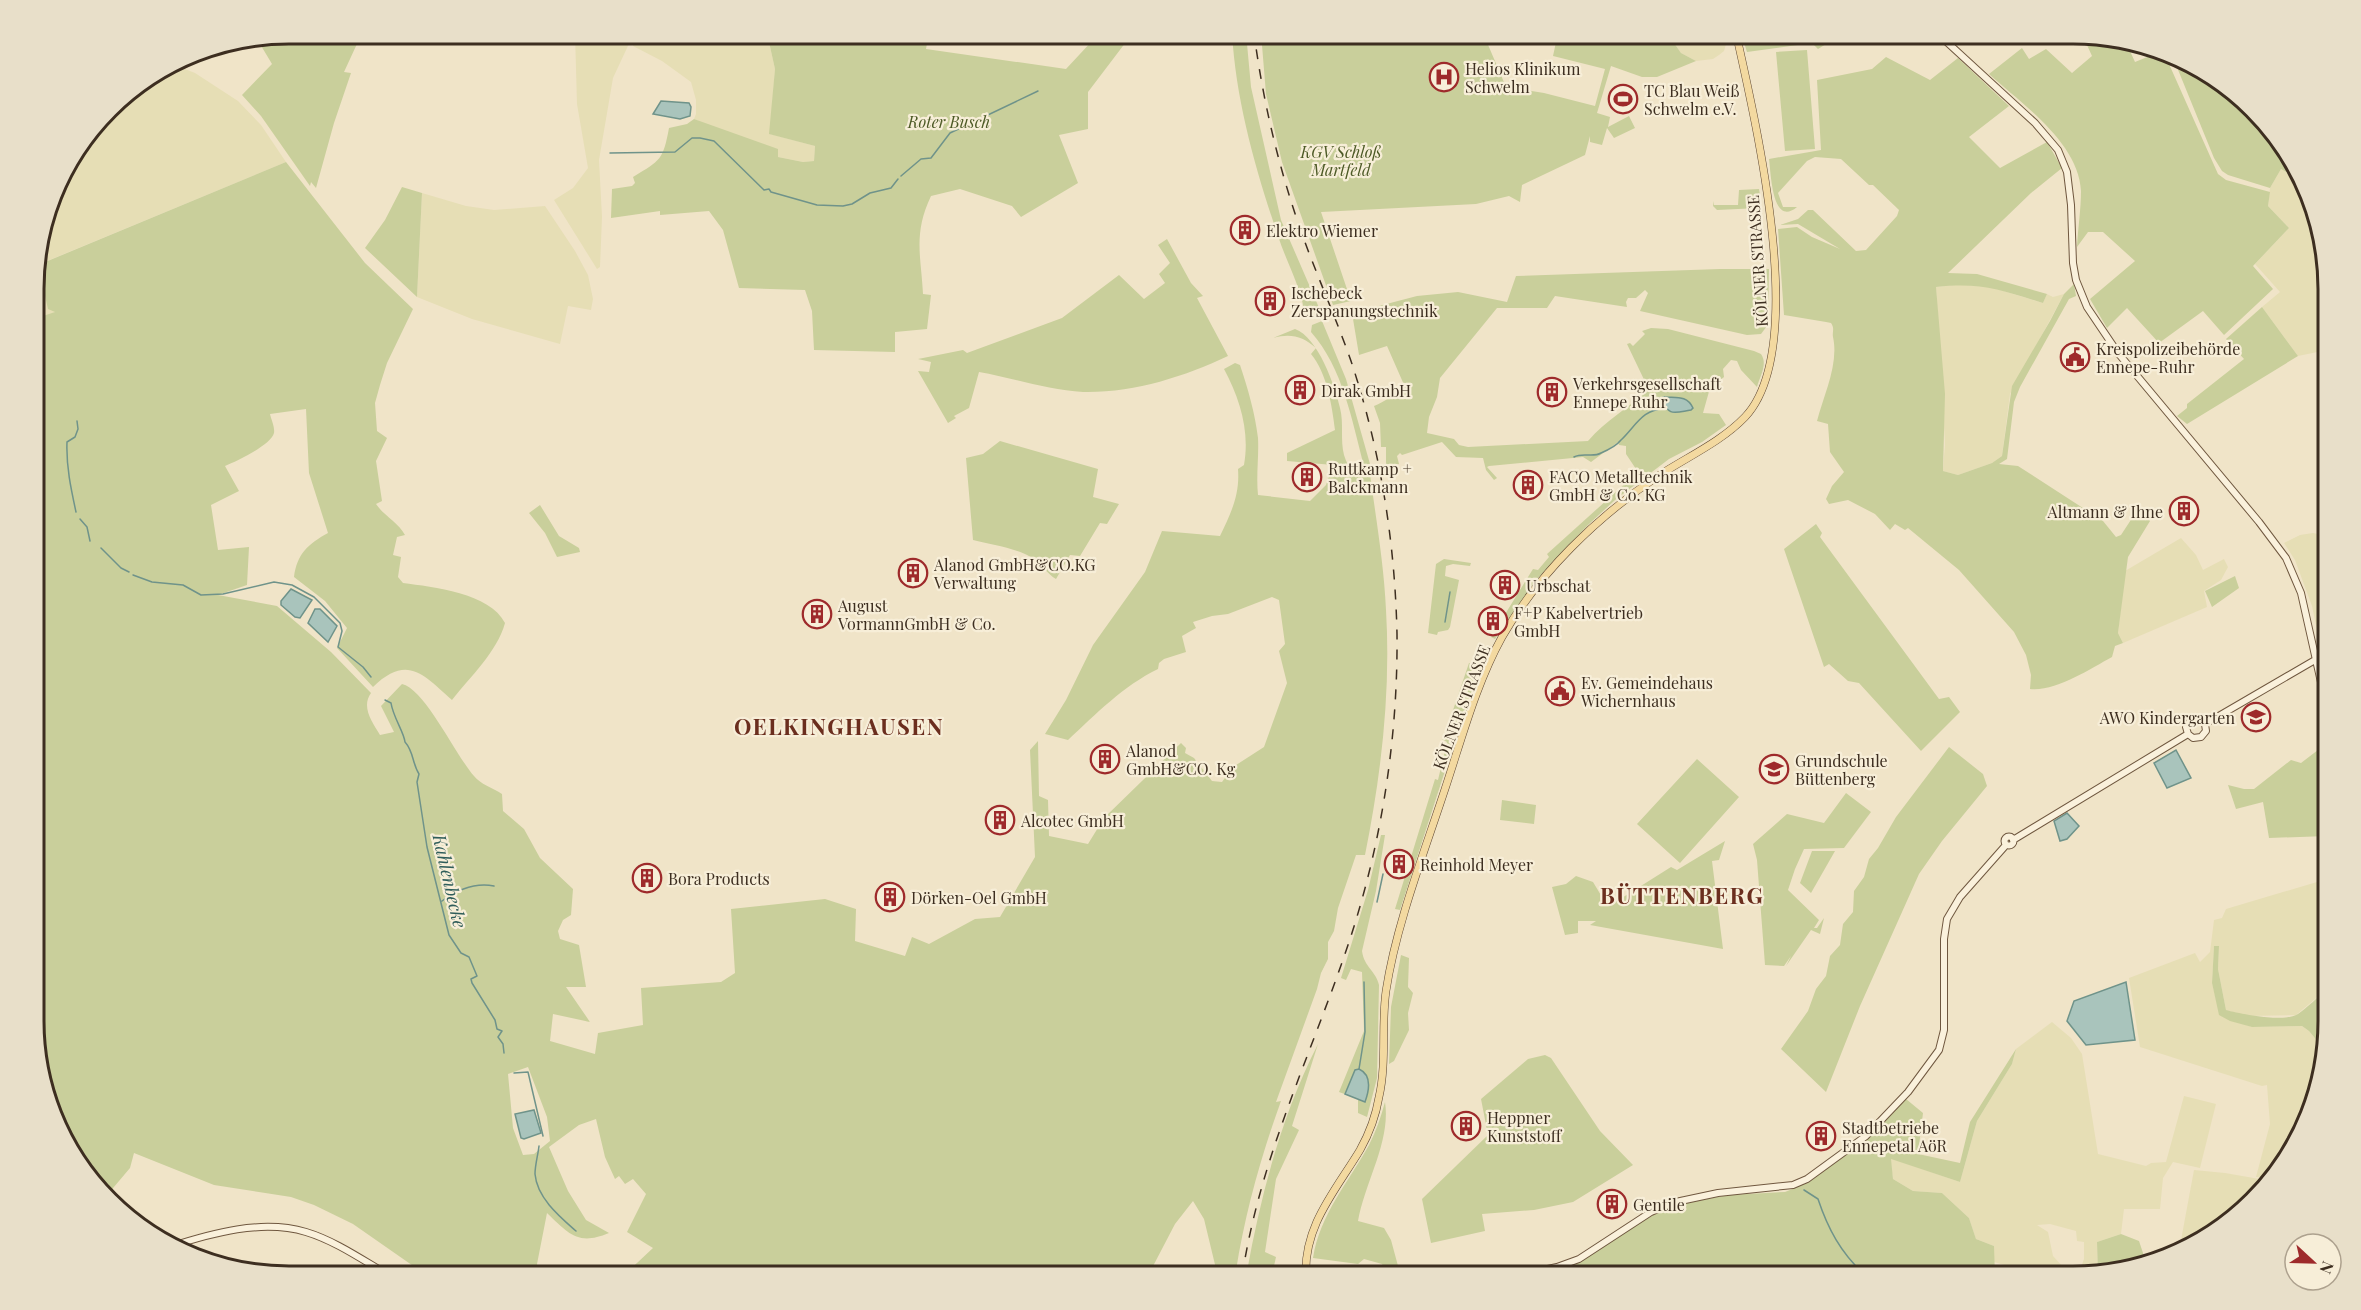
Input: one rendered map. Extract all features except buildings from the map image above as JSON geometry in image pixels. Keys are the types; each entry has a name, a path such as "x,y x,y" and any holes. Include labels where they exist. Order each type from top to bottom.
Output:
{"main road":[{"name":"KÖLNER STRASSE","path":"1306,1266 1307,1253 1323,1208 1358,1152 1374,1118 1382,1086 1385,996 1395,952 1418,870 1473,704 1497,647 1532,594 1596,525 1654,479 1730,431 1753,408 1765,386 1776,338 1774,266 1767,198 1753,112 1738,44"}],"street":[{"path":"1949,44 2041,130 2058,150 2067,172 2076,280 2087,307 2118,353 2259,522 2286,558 2301,593 2318,672"},
{"path":"2205,724 2315,660"},
{"path":"2200,719 2205,724 2206,731 2201,738 2193,738 2188,734 2186,727 2191,720 2200,719"},
{"path":"1560,1266 1579,1259 1651,1212 1671,1203 1718,1193 1793,1185 1807,1179 1866,1136 1919,1079 1939,1050 1944,1030 1944,953 1947,919 1960,897 2006,845 2011,845 2013,840 2188,734"},
{"path":"183,1242 222,1232 249,1228 293,1229 333,1243 373,1266"}],"shaded area":[{"path":"575,44 629,44 613,78 599,160 602,217 600,267 597,269 554,200 573,188 588,168 577,104"},
{"path":"634,44 769,44 775,69 770,134 815,146 814,161 803,162 778,157 694,119 696,100 691,82 662,61 633,46"},
{"path":"1675,44 1726,44 1724,51 1713,59 1696,61 1681,53"},
{"path":"182,68 195,73 238,101 261,125 286,162 47,261 48,240 56,209 76,166 94,139 115,115 139,94"},
{"path":"2281,169 2289,173 2305,209 2313,240 2317,272 2318,352 2298,356 2262,307 2280,292 2255,264 2289,228 2268,206 2270,188"},
{"path":"422,193 466,206 494,210 545,206 588,275 593,299 591,310 568,306 560,344 472,319 417,297"},
{"path":"1960,284 1987,286 2043,303 2047,294 2053,297 2064,294 2010,394 2002,456 1992,463 1958,475 1943,471 1945,444 1936,287"},
{"path":"44,293 55,312 44,322"},
{"path":"2318,534 2318,635 2312,606 2295,560 2284,543 2300,535"},
{"path":"2181,538 2196,555 2203,570 2224,559 2228,567 2221,580 2204,591 2207,607 2123,643 2118,633 2125,571"},
{"path":"2318,882 2318,997 2296,1015 2247,1016 2226,1010 2218,969 2219,946 2214,946 2212,983 2220,1015 2252,1027 2302,1026 2317,1040 2313,1070 2299,1116 2285,1144 2262,1178 2256,1177 2270,1124 2267,1085 2262,1086 2140,1047 2129,978 2195,953 2200,962 2210,952 2214,920 2222,918 2226,909"},
{"path":"2052,1022 2071,1038 2082,1054 2098,1154 2146,1166 2151,1163 2166,1162 2184,1096 2216,1104 2200,1168 2173,1162 2163,1178 2160,1209 2124,1209 2121,1234 2097,1242 2098,1265 2081,1266 2084,1242 2077,1241 2076,1231 2050,1224 2037,1225 2048,1232 2053,1256 2062,1266 2008,1266 1994,1262 1994,1246 1976,1239 1969,1218 1942,1193 1913,1191 1893,1179 1890,1158 1960,1182 1977,1121 2012,1064 2016,1049"},
{"path":"2194,1170 2260,1179 2222,1216 2181,1241"}],"green space":[{"path":"357,44 344,72 351,73 316,188 311,182 310,186 261,116 242,95 272,64 261,45"},
{"name":"Roter Busch","path":"769,44 927,44 926,49 1066,69 1089,44 1124,44 1088,92 1088,129 1059,135 1078,183 1021,217 1012,206 960,189 931,196 922,222 919,245 923,294 931,295 927,329 895,332 895,352 814,350 812,311 805,290 739,288 723,230 709,211 660,215 660,211 611,218 612,189 632,186 635,183 633,177 650,167 659,158 665,147 669,128 687,124 694,119 778,149 778,157 803,162 814,161 815,146 769,134 775,69"},
{"path":"1233,44 1247,44 1251,87 1281,220 1320,310 1310,314 1304,310 1262,187 1243,110"},
{"name":"KGV Schloß Martfeld","path":"1262,44 1488,44 1506,87 1544,93 1595,106 1605,69 1553,56 1556,44 1675,44 1681,53 1696,61 1657,77 1642,77 1611,66 1597,113 1610,117 1608,127 1629,116 1635,128 1614,138 1607,128 1602,145 1590,142 1590,136 1585,155 1522,185 1520,202 1509,196 1476,204 1321,212 1351,301 1333,305 1282,162 1266,94"},
{"path":"1744,44 1805,44 1747,52"},
{"path":"1813,44 1826,44 1818,49"},
{"path":"2087,44 2130,50 2135,62 2151,56 2169,63 2218,174 2226,180 2270,192 2268,206 2289,228 2253,266 2273,289 2224,335 2203,311 2159,343 2127,308 2107,328 2090,299 2135,261 2103,232 2088,232 2077,247 2081,191 2078,173 2070,157 2047,126 1989,74 2022,48 2029,59 2046,49 2072,73 2092,56"},
{"path":"1807,50 1815,149 1785,151 1776,52"},
{"path":"1886,57 1930,80 1958,58 2009,106 1969,137 2000,168 2047,142 2062,168 2031,193 1948,273 1977,274 2047,294 2043,303 1979,286 1936,287 1945,394 1943,471 1958,475 1992,463 2002,456 2012,386 2064,294 2074,284 2076,296 2069,299 2020,387 2014,402 2007,459 1999,464 2018,466 2103,521 2116,537 2121,535 2140,506 2150,521 2128,557 2118,633 2123,643 2115,646 2112,657 2072,679 2050,687 2030,689 2031,675 2026,655 2014,632 1959,570 1908,528 1905,530 1895,524 1890,530 1875,514 1848,500 1829,504 1826,499 1832,486 1844,472 1830,452 1828,424 1817,421 1834,358 1833,327 1831,323 1784,315 1778,229 1797,227 1812,237 1840,249 1798,224 1780,225 1798,219 1808,210 1813,210 1856,251 1866,250 1897,216 1899,210 1841,159 1815,157 1807,161 1778,193 1783,207 1797,207 1789,212 1782,210 1774,196 1769,159 1821,150 1817,80 1872,69"},
{"path":"2177,67 2222,94 2246,115 2267,139 2289,173 2281,169 2270,188 2228,175 2222,171 2214,158"},
{"path":"286,162 365,263 413,309 387,363 375,403 377,431 387,438 376,461 382,501 376,504 405,535 397,537 393,555 401,557 398,577 403,583 460,593 487,605 498,613 505,623 496,644 452,700 432,682 414,671 396,671 373,687 337,648 347,628 325,601 294,577 301,556 315,541 328,533 309,473 306,409 270,414 274,431 272,438 253,452 225,466 239,491 211,505 218,550 249,547 247,585 218,595 277,606 331,652 371,693 367,709 380,735 394,732 381,706 402,684 411,689 430,710 474,776 483,784 502,794 503,811 524,829 540,858 573,889 571,915 563,920 558,931 560,939 579,945 586,987 566,987 590,1022 553,1014 550,1041 595,1054 598,1033 643,1025 641,988 721,982 735,973 731,909 825,899 856,909 855,941 905,956 912,937 929,944 975,919 1000,917 1035,857 1030,750 1038,741 1039,796 1048,800 1049,836 1088,844 1104,818 1181,743 1186,748 1185,753 1194,758 1212,781 1222,782 1233,767 1264,747 1287,683 1279,651 1285,644 1279,600 1272,597 1228,614 1193,622 1196,628 1182,636 1186,652 1164,659 1159,663 1158,669 1122,692 1068,740 1045,734 1066,700 1093,645 1145,572 1162,531 1220,536 1234,504 1238,487 1238,469 1244,465 1246,452 1245,428 1239,404 1224,369 1235,363 1240,365 1251,401 1258,438 1258,495 1310,501 1326,485 1333,465 1287,461 1287,453 1335,430 1325,380 1311,354 1316,348 1330,375 1338,399 1346,460 1354,476 1370,474 1382,559 1386,610 1386,703 1376,795 1365,855 1356,855 1338,908 1334,931 1328,942 1328,959 1276,1102 1281,1101 1254,1188 1237,1266 1215,1266 1204,1219 1193,1201 1175,1224 1153,1266 634,1266 653,1248 627,1232 646,1194 633,1179 625,1184 619,1176 615,1179 605,1157 596,1119 579,1125 549,1147 568,1191 586,1220 609,1233 589,1238 575,1236 547,1213 537,1266 413,1266 353,1224 314,1205 291,1197 214,1185 134,1153 130,1168 111,1191 85,1158 62,1116 48,1070 44,1038 44,316 55,312 48,309 44,291 45,262","holes":["528,1067 547,1117 550,1141 534,1154 523,1155 513,1128 508,1074"]},
{"path":"402,187 422,193 417,297 365,248 385,220"},
{"path":"1759,189 1761,201 1759,208 1717,210 1713,206 1714,201 1714,205 1738,205 1739,190"},
{"path":"1167,239 1191,283 1203,296 1197,298 1228,356 1176,377 1139,387 1102,392 1057,389 979,372 969,408 954,416 956,418 948,423 918,371 929,372 931,362 918,359 963,350 967,353 1062,318 1119,275 1144,299 1165,283 1159,274 1170,263 1158,245"},
{"path":"1769,269 1768,320 1761,334 1747,335 1640,311 1648,293 1645,290 1636,298 1628,298 1627,307 1555,296 1547,308 1497,308 1440,378 1427,433 1454,439 1459,445 1468,447 1588,441 1610,420 1649,390 1627,344 1630,343 1633,346 1645,334 1642,331 1651,328 1668,329 1754,351 1761,354 1764,362 1757,387 1741,370 1737,361 1731,360 1723,369 1724,377 1710,388 1703,413 1719,414 1726,425 1702,442 1669,459 1615,500 1537,579 1495,639 1491,637 1533,569 1538,570 1549,557 1547,554 1638,472 1626,454 1626,446 1619,445 1618,442 1591,462 1583,457 1489,466 1487,467 1497,478 1494,480 1486,470 1483,458 1456,457 1442,442 1402,455 1400,453 1397,456 1399,464 1386,466 1386,447 1381,447 1380,423 1374,406 1405,387 1387,346 1359,355 1352,313 1417,296 1458,292 1507,302 1516,276"},
{"path":"2262,307 2298,356 2187,424 2177,416 2187,408 2187,404 2244,359 2226,339"},
{"path":"1322,321 1346,379 1370,464 1364,466 1339,378 1322,346 1311,332 1312,325"},
{"path":"1295,329 1315,347 1296,337 1273,338"},
{"path":"1000,441 1098,469 1093,497 1119,504 1107,524 1100,523 1080,556 1070,555 1056,579 1028,555 1013,549 973,540 966,458 983,454"},
{"path":"540,505 559,536 579,548 580,552 557,557 545,533 529,513"},
{"path":"1816,524 1822,533 1820,537 1939,699 1949,697 1960,712 1921,751 1859,683 1848,681 1829,664 1824,667 1784,549"},
{"path":"1444,559 1471,563 1470,566 1453,564 1446,566 1445,576 1459,580 1450,627 1448,630 1438,632 1437,635 1428,633 1436,564"},
{"path":"2235,576 2239,588 2212,607 2205,591"},
{"path":"1469,663 1482,668 1461,724 1453,725 1450,719"},
{"path":"1449,735 1454,739 1454,743 1400,910 1395,909 1435,779 1438,780 1447,742 1442,739"},
{"path":"1949,747 1983,774 1987,786 1942,841 1919,874 1860,1006 1826,1092 1781,1049 1808,1011 1816,989 1826,976 1830,956 1840,945 1843,924 1853,912 1854,891 1864,877 1869,859 1896,817"},
{"path":"2318,750 2318,836 2269,838 2263,802 2236,809 2228,785 2254,789 2291,760 2301,763"},
{"path":"1697,759 1739,797 1680,863 1637,824"},
{"path":"1846,793 1871,812 1844,848 1804,849 1788,890 1819,920 1814,928 1817,928 1824,918 1820,934 1811,930 1786,966 1791,956 1784,966 1765,965 1757,860 1753,844 1787,814 1824,823"},
{"path":"1502,800 1536,805 1534,824 1500,820"},
{"path":"1381,835 1385,835 1376,891 1362,951 1379,985 1377,1078 1367,1117 1358,1113 1358,1099 1339,1092 1364,1031 1362,972 1351,969 1346,980 1341,978 1368,890"},
{"path":"1725,841 1719,860 1712,861 1723,949 1590,925 1596,921 1578,921 1578,933 1565,935 1552,887 1566,884 1576,876 1593,882 1605,902 1617,901 1671,867 1677,870"},
{"path":"1812,851 1835,851 1811,893 1800,883"},
{"path":"2214,946 2219,946 2218,969 2226,1010 2262,1017 2291,1017 2318,997 2317,1040 2302,1026 2252,1027 2230,1021 2219,1015 2212,983"},
{"path":"1401,955 1409,958 1408,987 1413,993 1408,1013 1409,1030 1394,1061 1389,1064 1391,1007"},
{"path":"1318,1044 1292,1126 1299,1130 1276,1179 1265,1252 1276,1257 1274,1266 1248,1266 1273,1158 1305,1071"},
{"path":"2016,1049 2012,1064 1977,1121 1960,1182 1891,1159 1893,1179 1913,1191 1942,1193 1969,1218 1976,1239 1994,1246 1995,1266 1570,1266 1596,1252 1620,1234 1659,1212 1677,1205 1728,1195 1785,1192 1810,1181 1865,1141 1906,1099 1923,1113 1918,1154 1960,1163 1970,1122"},
{"path":"1545,1055 1551,1058 1600,1131 1633,1165 1573,1202 1534,1210 1482,1214 1485,1231 1431,1243 1422,1199 1488,1135 1481,1099 1528,1059"},
{"path":"1385,1102 1386,1117 1381,1147 1358,1221 1384,1228 1391,1240 1398,1266 1383,1266 1364,1259 1358,1264 1313,1258 1328,1213 1369,1145"},
{"path":"2121,1234 2139,1241 2144,1256 2098,1265 2097,1242"}],"water":[{"path":"661,101 689,103 690,116 680,119 653,114"},
{"path":"1660,398 1684,399 1693,408 1680,412 1669,411"},
{"path":"291,589 312,600 300,618 295,617 281,605 281,601"},
{"path":"315,609 320,609 337,626 328,642 308,623"},
{"path":"2176,750 2191,778 2167,788 2154,763"},
{"path":"2067,813 2079,826 2067,839 2060,841 2054,821"},
{"path":"2126,982 2135,1040 2086,1045 2067,1021 2074,1001"},
{"path":"1359,1069 1368,1079 1365,1102 1345,1094 1355,1070"},
{"path":"534,1110 541,1133 521,1138 515,1114"}],"waterway":[{"path":"901,176 921,159 931,158 950,133 1038,91"},
{"path":"610,153 675,152 692,138 714,141 764,190 769,189 771,192 817,205 852,204 870,193 891,188 898,179"},
{"path":"1652,410 1654,401 1660,398"},
{"path":"1574,457 1598,454 1615,446 1645,415 1665,409"},
{"name":"Kahlenbecke","path":"76,512 69,477 67,442 75,437 78,429 77,421"},
{"name":"Kahlenbecke","path":"80,519 87,527 90,541"},
{"name":"Kahlenbecke","path":"101,548 121,568 129,572"},
{"name":"Kahlenbecke","path":"133,575 152,582 183,585 201,595 223,594 274,582 292,585 314,597 340,623 342,631 338,647 363,667 371,677"},
{"path":"1445,622 1450,592"},
{"name":"Kahlenbecke","path":"385,700 391,703 419,774 417,782 427,847 449,935 461,953 469,957 477,976 471,979 472,983 495,1020 497,1029 502,1031 498,1037 503,1044 504,1053"},
{"path":"1377,902 1383,874"},
{"path":"442,901 466,888 480,885 494,886"},
{"path":"1359,1069 1365,1032 1364,982"},
{"name":"Kahlenbecke","path":"514,1073 528,1072 543,1136"},
{"name":"Kahlenbecke","path":"539,1146 535,1174 540,1191 550,1206 576,1231"},
{"path":"1804,1190 1818,1199 1836,1240 1856,1266"}],"railway":[{"path":"1244,1266 1250,1232 1274,1147 1350,939 1371,864 1386,788 1397,673 1393,564 1378,461 1351,361 1308,250 1286,185 1267,110 1256,44"}],"place":[{"name":"Helios Klinikum Schwelm","path":"1444,77"},
{"name":"TC Blau Weiß Schwelm e.V.","path":"1623,99"},
{"name":"Elektro Wiemer","path":"1245,230"},
{"name":"Ischebeck Zerspanungstechnik","path":"1270,301"},
{"name":"Kreispolizeibehörde Ennepe-Ruhr","path":"2075,357"},
{"name":"Dirak GmbH","path":"1300,390"},
{"name":"Verkehrsgesellschaft Ennepe Ruhr","path":"1552,392"},
{"name":"Ruttkamp + Balckmann","path":"1307,477"},
{"name":"FACO Metalltechnik GmbH & Co. KG","path":"1528,485"},
{"name":"Altmann & Ihne","path":"2184,511"},
{"name":"Alanod GmbH&CO.KG Verwaltung","path":"913,573"},
{"name":"Urbschat","path":"1505,585"},
{"name":"August VormannGmbH & Co.","path":"817,614"},
{"name":"F+P Kabelvertrieb GmbH","path":"1493,621"},
{"name":"Ev. Gemeindehaus Wichernhaus","path":"1560,691"},
{"name":"AWO Kindergarten","path":"2256,717"},
{"name":"Alanod GmbH&CO. Kg","path":"1105,759"},
{"name":"Grundschule Büttenberg","path":"1774,769"},
{"name":"Alcotec GmbH","path":"1000,820"},
{"name":"Reinhold Meyer","path":"1399,864"},
{"name":"Bora Products","path":"647,878"},
{"name":"Dörken-Oel GmbH","path":"890,897"},
{"name":"Heppner Kunststoff","path":"1466,1126"},
{"name":"Stadtbetriebe Ennepetal AöR","path":"1821,1136"},
{"name":"Gentile","path":"1612,1204"}],"district":[{"name":"OELKINGHAUSEN","path":"839,726"},
{"name":"BÜTTENBERG","path":"1682,895"}]}
